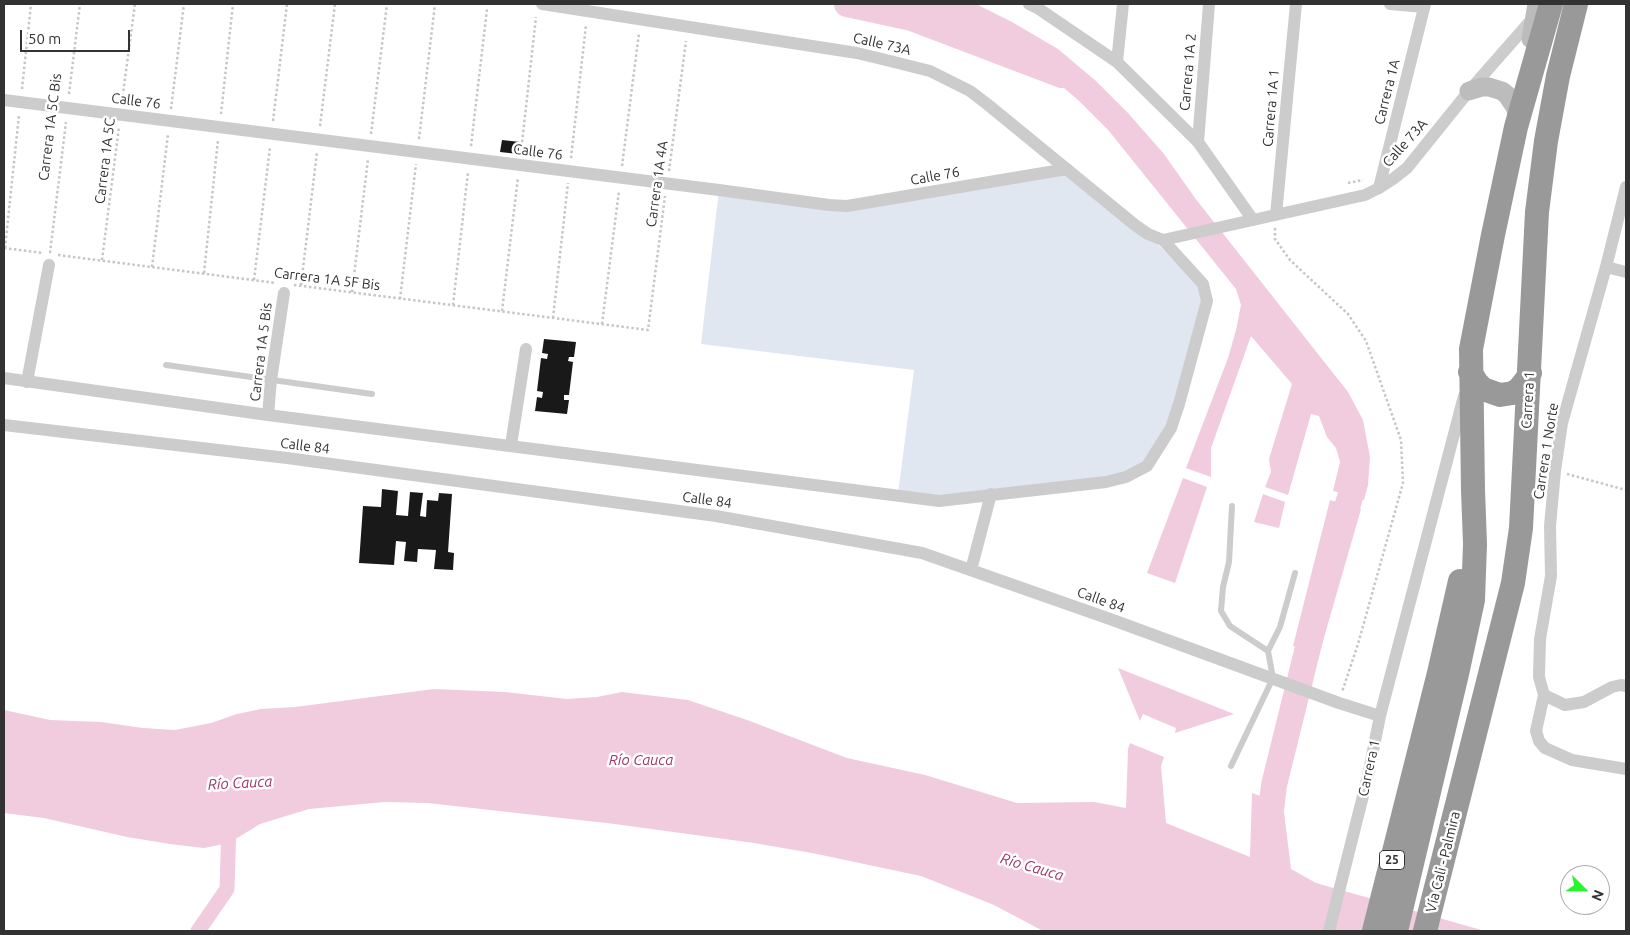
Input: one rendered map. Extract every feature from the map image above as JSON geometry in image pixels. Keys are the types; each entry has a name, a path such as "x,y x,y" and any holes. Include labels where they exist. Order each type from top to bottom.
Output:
{"highway":[{"name":"Carrera 1","path":"1460,792 1512,583 1521,528 1537,212 1546,141 1558,76 1576,4"},
{"name":"Carrera 1","path":"1420,788 1457,674 1473,600 1475,544 1471,349 1541,8"},
{"path":"1470,372 1483,389 1500,395 1513,393 1519,389 1528,379 1530,373"},
{"name":"25","path":"1374,931 1420,788"},
{"name":"25","path":"1396,931 1420,788"},
{"name":"Vía Cali - Palmira","path":"1425,931 1460,792"}],"street":[{"name":"Calle 73A","path":"542,4 857,53 930,71 970,91 1135,225 1148,234 1163,240 1203,284 1206,294"},
{"path":"1117,62 1123,4"},
{"name":"Carrera 1A 2","path":"1198,142 1209,4"},
{"name":"Carrera 1A 1","path":"1276,215 1296,4"},
{"path":"1390,4 1425,5"},
{"path":"1558,76 1586,4"},
{"path":"1036,5 1117,62 1198,142 1252,220"},
{"name":"Carrera 1A","path":"1379,188 1425,5"},
{"name":"Calle 73A","path":"1163,240 1365,195 1393,180 1407,168 1469,91 1541,8"},
{"path":"1469,91 1482,87 1502,91 1515,107 1518,120 1516,127"},
{"name":"Calle 76","path":"4,100 829,205 847,206 1067,169"},
{"name":"Carrera 1 Norte","path":"1544,695 1539,677 1540,639 1551,576 1550,526 1562,423 1606,267 1626,187"},
{"path":"27,382 49,259"},
{"path":"1606,267 1626,272"},
{"name":"Carrera 1A 5 Bis","path":"268,415 271,380 286,287"},
{"name":"Calle 84","path":"4,378 268,415 938,501 1106,482 1126,477 1147,466 1171,428 1207,301 1206,294"},
{"path":"511,445 526,349"},
{"name":"Carrera 1","path":"1329,931 1368,776 1380,716 1470,372"},
{"name":"Calle 84","path":"4,425 287,458 716,516 922,552 1339,703 1380,716"},
{"path":"971,570 992,494"},
{"path":"1626,686 1612,687 1584,702 1565,705 1544,695 1536,730 1538,741 1545,748 1572,760 1626,769"}],"lane":[{"path":"166,365 372,394"},
{"path":"1232,506 1230,562 1223,587 1221,611 1230,626 1268,652"},
{"path":"1230,766 1273,678 1268,652 1280,627 1295,573"}],"path":[{"path":"4,248 31,4"},
{"name":"Carrera 1A 5C Bis","path":"49,259 80,4"},
{"name":"Carrera 1A 5C","path":"102,260 134,4"},
{"name":"Carrera 1A 4A","path":"648,330 686,41"},
{"path":"1345,184 1383,172"},
{"path":"1276,215 1275,239 1290,260 1348,314 1366,341 1401,440 1403,483 1358,644 1339,703"},
{"name":"Carrera 1A 5F Bis","path":"4,248 49,259 102,260 286,287 648,330"},
{"path":"1555,471 1626,490"}],"shaded area":[{"path":"1067,169 1148,234 1206,294 1179,404 1147,466 1126,477 939,501 898,494 914,370 701,344 719,190 829,205"}],"water":[{"path":"898,4 976,4 1012,22 1058,49 1096,81 1128,113 1164,154 1195,198 1348,392 1363,420 1370,457 1368,485 1364,500 1333,491 1340,462 1336,448 1327,437 1319,416 1311,414 1288,495 1265,487 1271,472 1269,459 1292,384 1251,336 1211,448 1211,477 1186,468 1228,358 1236,330 1241,305 1236,289 1109,131 1078,100 1043,70 947,19"},
{"path":"1183,478 1207,487 1175,583 1147,573"},
{"path":"1263,494 1285,502 1279,528 1254,522"},
{"path":"1330,500 1361,509 1319,655 1293,646"},
{"path":"1118,668 1234,714 1175,733 1176,728 1143,714 1140,721"},
{"name":"Río Cauca","path":"434,689 505,692 567,699 597,697 622,692 688,700 847,758 925,775 1017,803 1094,802 1126,808 1128,749 1130,743 1164,757 1161,766 1166,823 1250,857 1252,793 1283,804 1291,869 1316,883 1485,931 1043,931 994,905 921,876 812,853 615,824 428,803 384,802 309,809 260,824 229,843 204,848 127,837 44,818 4,813 4,710 50,720 101,722 175,730 211,723 237,714 261,709 295,707"}],"building":[{"path":"502,140 520,142 518,154 500,152"},
{"path":"544,339 576,342 574,357 569,357 568,361 573,362 569,395 564,395 564,400 569,400 567,414 535,411 537,397 542,398 543,392 537,391 541,358 547,359 548,354 542,353"},
{"path":"382,489 398,491 396,515 408,516 410,492 423,493 420,516 426,517 427,500 438,501 439,493 452,494 448,552 454,553 453,570 434,569 436,550 418,549 417,562 404,561 406,542 396,541 394,565 359,563 363,506 381,507"}],"waterway":[{"path":"847,4 912,18 1062,75"},
{"path":"1338,539 1354,483 1355,460"},
{"path":"1268,835 1274,785 1316,615"},
{"path":"198,931 227,889 229,822"}]}
